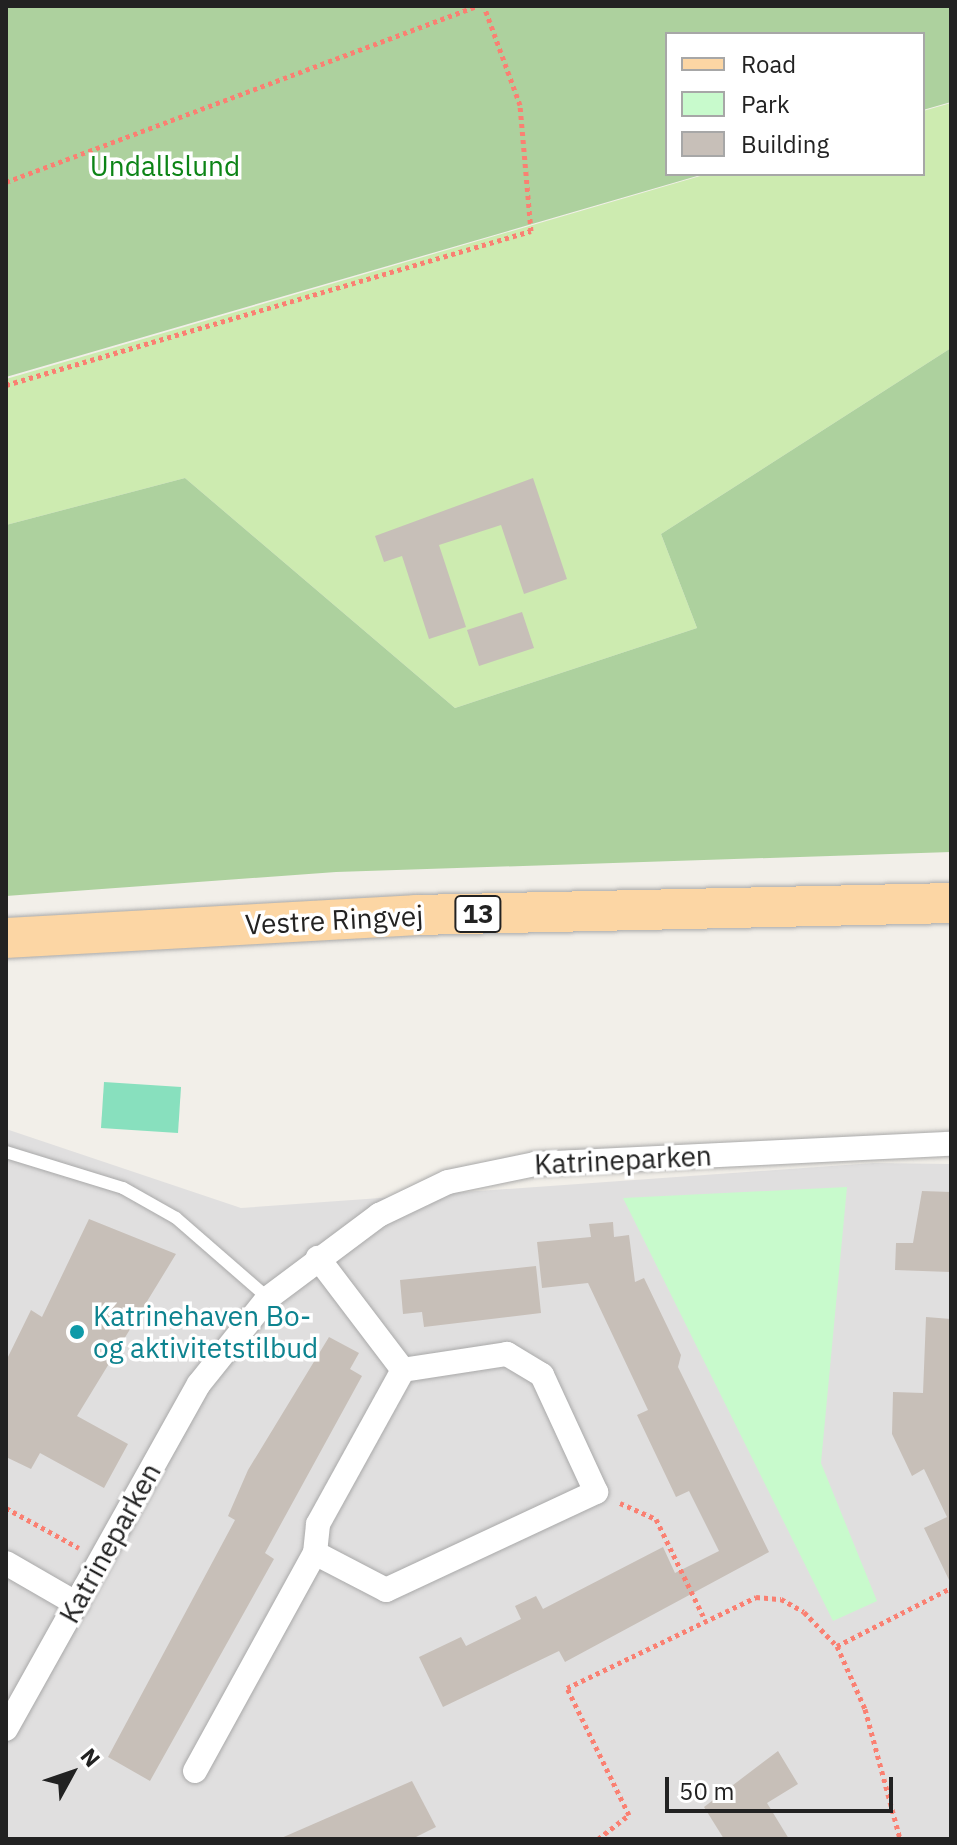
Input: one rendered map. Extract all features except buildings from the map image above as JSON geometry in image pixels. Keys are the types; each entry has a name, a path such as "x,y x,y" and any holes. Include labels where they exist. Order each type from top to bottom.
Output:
{"main road":[{"name":"Vestre Ringvej","path":"6,938 416,915 951,903"}],"street":[{"name":"Katrineparken","path":"6,1729 14,1696 77,1604 199,1384 268,1298 379,1215 448,1182 535,1164 951,1144"},
{"path":"318,1258 403,1370"},
{"path":"315,1553 386,1590 596,1492 542,1375 507,1354 403,1370"},
{"path":"195,1771 315,1553 318,1524 403,1370"},
{"path":"6,1563 77,1604"}],"lane":[{"path":"6,1152 65,1166 136,1195 225,1254 268,1298"}],"path":[{"path":"6,182 477,6"},
{"path":"6,385 531,231 520,105 484,6"},
{"path":"596,1492 656,1519 703,1616"},
{"path":"6,1508 101,1560"},
{"path":"837,1646 951,1588"},
{"path":"598,1839 629,1815 567,1688 703,1616 756,1597 781,1599 837,1646 865,1709 900,1839"}],"shaded area":[{"path":"6,1129 241,1208 873,1163 951,1164 951,1839 6,1839"}],"green space":[{"name":"Undallslund","path":"6,6 951,6 951,102 925,109 925,32 665,32 665,176 697,176 6,377"},
{"path":"951,103 951,348 661,534 697,628 455,708 185,478 6,525 6,379 700,176 925,176 925,110"},
{"path":"951,348 951,852 336,872 6,896 6,525 185,478 455,708 697,628 661,534"},
{"path":"104,1082 181,1087 178,1133 101,1128"},
{"path":"847,1187 821,1463 877,1601 833,1621 623,1198"}],"place":[{"name":"Katrinehaven Bo- og aktivitetstilbud","path":"77,1332"}]}
